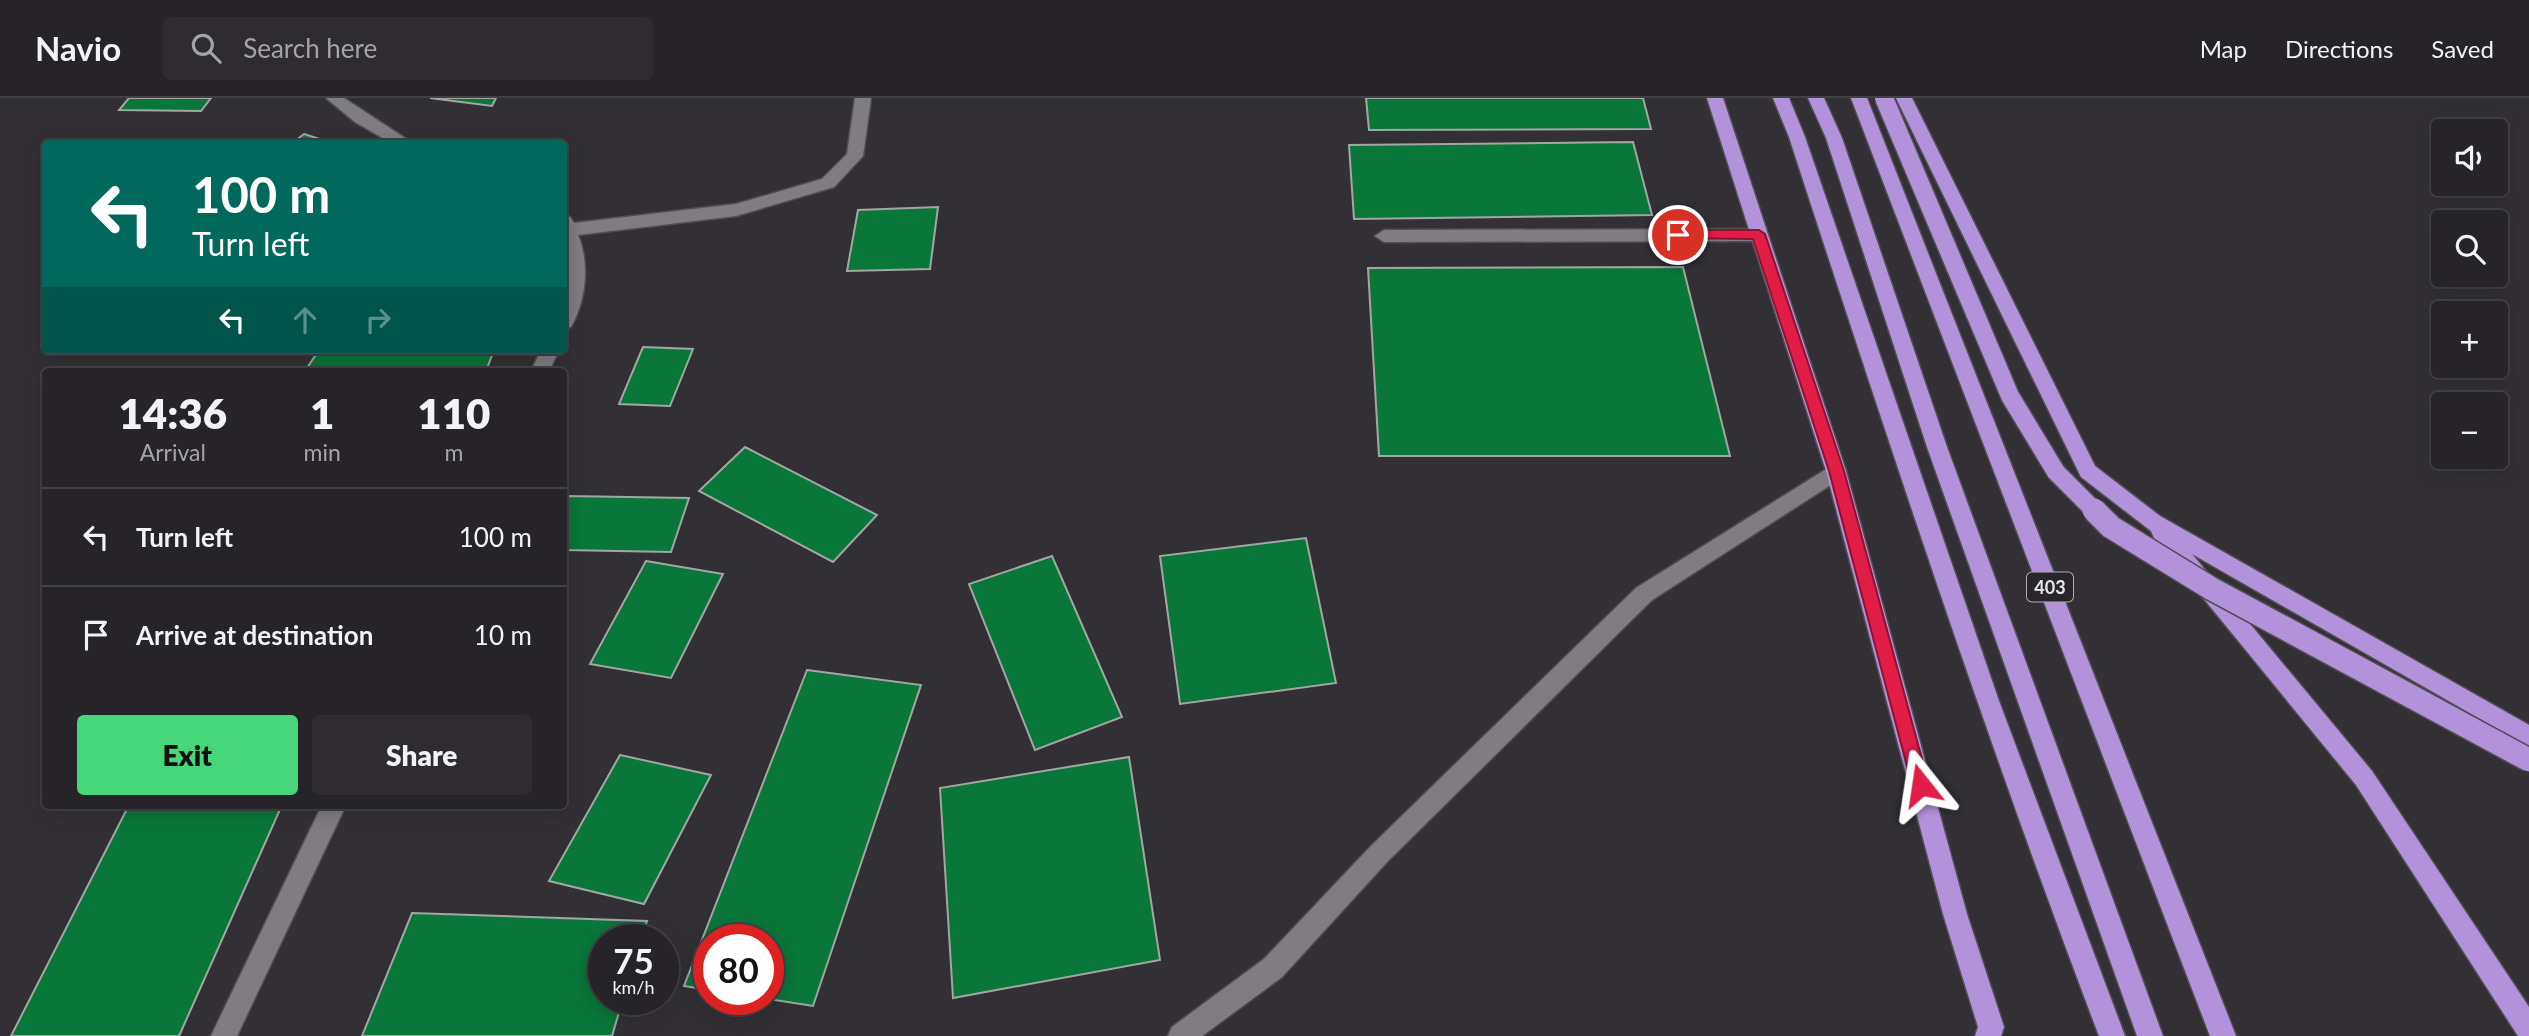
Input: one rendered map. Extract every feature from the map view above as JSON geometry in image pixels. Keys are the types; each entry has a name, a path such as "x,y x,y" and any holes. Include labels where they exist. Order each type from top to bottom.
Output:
{"highway":[{"path":"1715,98 1836,471 1955,914 1992,1033"},
{"path":"1781,98 1801,150 1921,508 2080,956 2112,1036"},
{"path":"1816,98 1834,138 1937,447 2150,1036"},
{"name":"403","path":"1858,98 2223,1036"},
{"path":"1884,98 2010,396 2056,472 2111,527 2212,589 2529,760"},
{"path":"1904,98 2088,471 2153,522 2529,737"},
{"path":"2153,522 2364,778 2529,1030"}],"street":[{"path":"334,98 360,118 399,140"},
{"path":"567,226 736,210 828,183 855,156 863,98"},
{"path":"567,228 574,246 575,298 567,315"},
{"path":"1384,236 1759,234"},
{"path":"1181,1036 1273,968 1380,854 1644,594 1836,471"},
{"path":"224,1036 332,809"}],"building":[{"path":"129,98 211,98 201,111 119,110"},
{"path":"430,98 496,98 492,106"},
{"path":"1366,98 1643,98 1651,129 1369,130"},
{"path":"304,134 323,140 296,140"},
{"path":"1633,142 1652,215 1354,219 1349,145"},
{"path":"938,207 930,269 847,271 858,210"},
{"path":"1683,267 1730,456 1379,456 1368,268"},
{"path":"643,347 693,349 670,406 619,404"},
{"path":"316,354 492,354 487,368 307,368"},
{"path":"745,447 877,515 833,562 699,491"},
{"path":"567,496 689,498 671,552 567,550"},
{"path":"1306,538 1336,683 1180,704 1160,556"},
{"path":"1052,556 1122,717 1035,750 969,584"},
{"path":"646,561 723,574 671,678 590,664"},
{"path":"807,670 921,685 813,1006 784,1001 784,924 708,924"},
{"path":"620,755 711,775 644,904 549,881"},
{"path":"1129,757 1160,960 953,998 940,788"},
{"path":"127,809 280,809 179,1036 11,1036"},
{"path":"412,913 647,921 646,924 588,924 588,1015 618,1015 612,1036 362,1036"},
{"path":"693,963 693,987 684,986"}],"route":[{"path":"1678,235 1759,234 1836,471 1921,785"}]}
